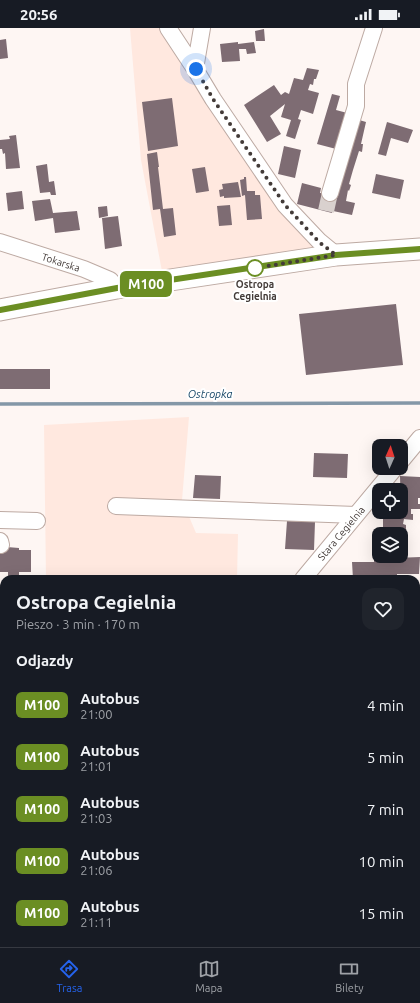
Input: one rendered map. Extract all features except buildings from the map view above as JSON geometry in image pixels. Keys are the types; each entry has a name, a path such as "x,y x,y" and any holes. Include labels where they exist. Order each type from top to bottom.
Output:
{"main road":[{"path":"0,310 117,288 336,255 420,250"}],"street":[{"path":"168,28 196,69 213,99 285,205 319,242 336,255"},
{"path":"196,69 202,28"},
{"path":"330,193 356,106 356,84 374,28"},
{"name":"Tokarska","path":"0,242 84,269 110,280 117,288"},
{"path":"408,453 420,438"},
{"name":"Stara Cegielnia","path":"306,575 389,475"},
{"path":"116,506 356,515"},
{"path":"0,520 37,521"}],"shaded area":[{"path":"130,28 168,28 285,205 336,255 164,282 141,160"},
{"path":"189,417 182,500 196,533 238,534 237,575 46,575 44,425"}],"waterway":[{"name":"Ostropka","path":"0,404 420,403"}],"tunnel":[{"path":"326,211 330,193"}],"bus line":[{"name":"M100","path":"0,310 117,288 336,255 420,249"}],"place":[{"name":"Ostropa Cegielnia","path":"255,268"}],"route":[{"path":"196,69 213,99 285,205 319,242 336,255 255,268"}]}
